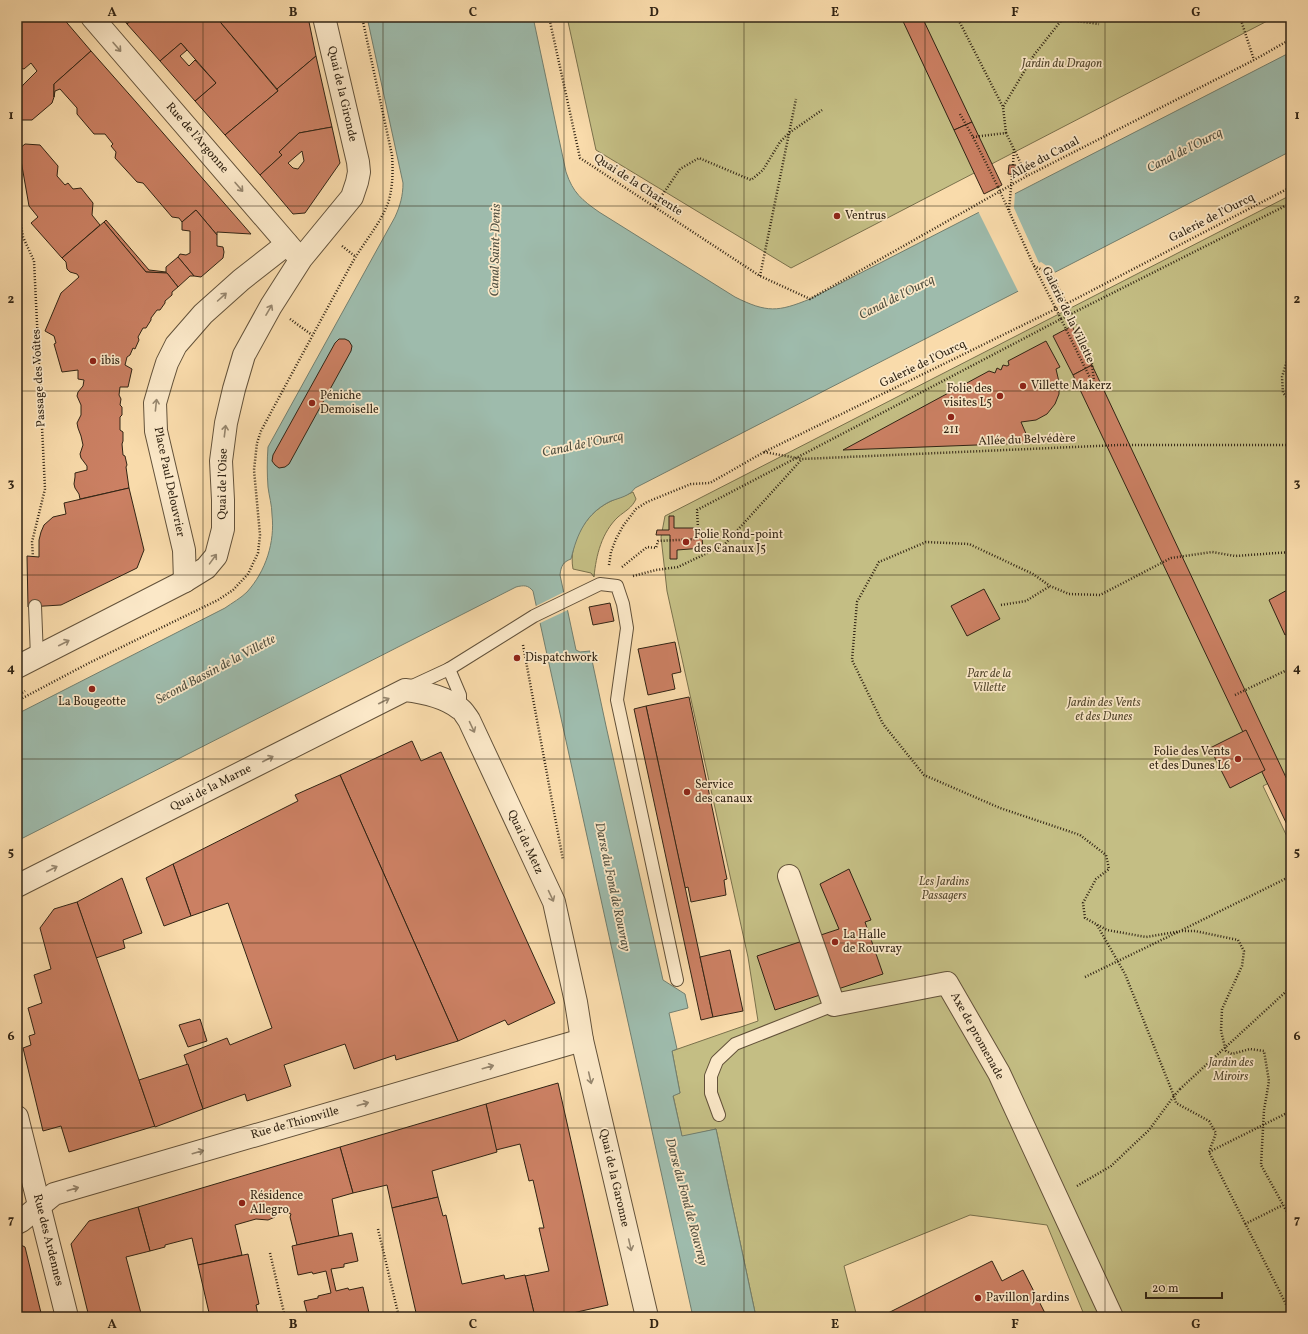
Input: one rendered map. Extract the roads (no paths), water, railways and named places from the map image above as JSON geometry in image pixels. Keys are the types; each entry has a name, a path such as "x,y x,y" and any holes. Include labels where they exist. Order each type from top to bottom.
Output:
{"street":[{"name":"Rue de l'Argonne","path":"92,17 294,252"},
{"name":"Quai de la Gironde","path":"324,17 358,162 359,172"},
{"name":"Quai de l'Oise","path":"17,667 185,580 206,568 216,556 222,529 223,500 221,461 226,423 244,355 271,306 294,252 352,197 359,172"},
{"name":"Place Paul Delouvrier","path":"185,580 184,550 156,431 156,403 167,363 176,345 202,314 241,280 294,252"},
{"path":"405,690 420,692 436,697 460,708"},
{"name":"Quai de la Marne","path":"17,886 405,690"},
{"name":"Quai de Metz","path":"460,708 469,720 554,902 576,1002 582,1040"},
{"path":"789,876 834,1005"},
{"name":"Axe de promenade","path":"834,1005 947,983 999,1073 1112,1317"},
{"name":"Rue de Thionville","path":"17,1223 22,1221 54,1194 582,1040"},
{"name":"Quai de la Garonne","path":"582,1040 647,1317"},
{"name":"Rue des Ardennes","path":"17,1117 67,1317"}],"lane":[{"path":"405,690 449,669 534,616 600,584 616,586 623,604 627,628 616,700 677,980"},
{"path":"35,606 37,657"},
{"path":"449,669 460,695 460,708"},
{"path":"719,1115 711,1093 711,1076 717,1061 735,1044 834,1005"}],"water":[{"path":"367,17 533,17 566,172 575,191 588,204 599,212 735,297 756,306 772,309 789,306 810,299 1291,52 1291,151 635,488 627,495 602,506 584,525 576,541 571,559 564,563 562,567 560,575 576,650 580,652 590,651 663,980 685,994 688,1008 669,1013 677,1049 672,1051 680,1093 673,1096 682,1136 716,1129 756,1317 693,1317 533,591 528,587 516,587 17,841 17,714 225,608 247,592 254,584 264,566 268,556 273,525 272,508 268,490 268,447 395,217 402,197 403,183"}],"place":[{"name":"Ventrus","path":"837,216"},
{"name":"ibis","path":"93,361"},
{"name":"Villette Makerz","path":"1023,386"},
{"name":"Folie des visites L5","path":"1000,396"},
{"name":"Péniche Demoiselle","path":"312,403"},
{"name":"211","path":"951,417"},
{"name":"Folie Rond-point des Canaux J5","path":"686,542"},
{"name":"Dispatchwork","path":"517,658"},
{"name":"La Bougeotte","path":"92,689"},
{"name":"Folie des Vents et des Dunes L6","path":"1238,759"},
{"name":"Service des canaux","path":"687,792"},
{"name":"La Halle de Rouvray","path":"835,942"},
{"name":"Résidence Allegro","path":"242,1203"},
{"name":"Pavillon Jardins","path":"978,1298"}],"park label":[{"name":"Jardin du Dragon","path":"1062,64"},
{"name":"Parc de la Villette","path":"989,681"},
{"name":"Jardin des Vents et des Dunes","path":"1104,710"},
{"name":"Les Jardins Passagers","path":"944,889"},
{"name":"Jardin des Miroirs","path":"1231,1070"}],"water label":[{"name":"Canal de l'Ourcq","path":"1185,151"},
{"name":"Canal Saint-Denis","path":"496,250"},
{"name":"Canal de l'Ourcq","path":"897,298"},
{"name":"Canal de l'Ourcq","path":"583,445"},
{"name":"Second Bassin de la Villette","path":"216,670"},
{"name":"Darse du Fond de Rouvray","path":"612,887"},
{"name":"Darse du Fond de Rouvray","path":"686,1202"}]}
